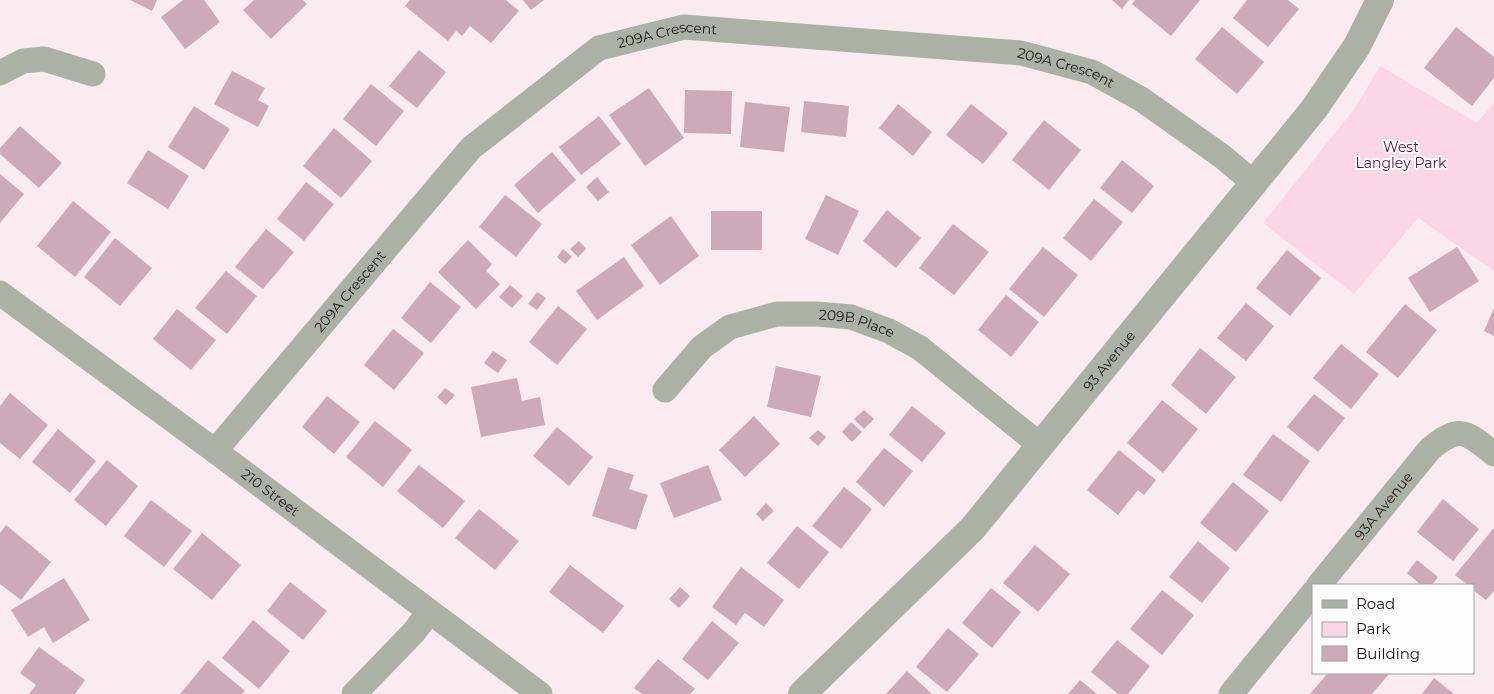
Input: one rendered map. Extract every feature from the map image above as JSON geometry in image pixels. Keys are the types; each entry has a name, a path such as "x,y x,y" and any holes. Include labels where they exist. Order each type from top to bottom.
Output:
{"street":[{"name":"93 Avenue","path":"802,694 973,528 1255,184 1314,109 1357,46 1380,0"},
{"name":"209A Crescent","path":"215,452 471,148 599,48 684,27 1021,52 1092,72 1141,99 1224,157 1255,184"},
{"path":"0,73 23,61 44,59 93,74"},
{"name":"210 Street","path":"0,293 540,694"},
{"name":"209B Place","path":"665,390 702,347 730,326 776,314 817,314 851,317 889,331 920,348 1040,444"},
{"name":"93A Avenue","path":"1320,584 1430,449 1442,439 1454,434 1464,433 1475,438 1494,454"},
{"path":"1231,694 1312,594"},
{"path":"354,694 414,632 429,612"}],"green space":[{"name":"West Langley Park","path":"1380,66 1477,123 1494,103 1494,271 1418,218 1354,294 1263,223 1355,108"}],"building":[{"path":"130,0 157,0 152,11"},
{"path":"183,0 204,0 220,22 185,49 161,17"},
{"path":"254,0 303,0 307,4 271,39 243,10"},
{"path":"410,0 506,0 519,11 491,43 470,26 462,36 456,31 448,41 405,6"},
{"path":"523,0 544,0 531,10"},
{"path":"1112,0 1129,0 1122,9"},
{"path":"1135,0 1200,0 1171,36 1132,4"},
{"path":"1247,0 1288,0 1299,9 1268,47 1233,18"},
{"path":"1222,27 1264,62 1237,94 1195,59"},
{"path":"1456,27 1494,57 1494,78 1472,106 1424,68"},
{"path":"419,50 446,72 417,108 389,86"},
{"path":"232,71 265,88 258,100 269,106 258,127 214,104"},
{"path":"371,84 404,111 376,146 343,119"},
{"path":"649,88 684,138 645,166 609,115"},
{"path":"685,90 732,91 731,134 684,133"},
{"path":"804,101 849,106 846,137 801,132"},
{"path":"745,102 790,107 784,152 740,147"},
{"path":"898,104 932,132 913,156 879,128"},
{"path":"971,104 1008,133 983,164 946,135"},
{"path":"194,106 230,129 204,170 168,147"},
{"path":"599,116 621,144 581,175 559,147"},
{"path":"1044,120 1081,150 1049,190 1012,160"},
{"path":"20,126 62,163 39,188 0,154 0,148"},
{"path":"334,128 372,161 341,198 303,166"},
{"path":"148,150 189,176 168,209 127,183"},
{"path":"552,152 576,180 538,213 514,185"},
{"path":"1122,160 1154,186 1132,213 1100,188"},
{"path":"0,174 24,194 0,223"},
{"path":"597,177 609,192 598,201 586,187"},
{"path":"306,182 334,204 304,241 277,219"},
{"path":"505,195 542,224 516,257 479,227"},
{"path":"826,195 859,211 838,255 805,239"},
{"path":"1094,199 1123,222 1091,261 1063,238"},
{"path":"73,201 111,232 75,277 37,246"},
{"path":"887,210 921,238 896,268 863,241"},
{"path":"711,211 762,211 762,250 711,250"},
{"path":"671,216 699,256 660,285 631,245"},
{"path":"953,224 989,252 954,295 919,268"},
{"path":"266,229 294,252 263,289 235,267"},
{"path":"115,238 152,268 120,306 84,277"},
{"path":"468,240 492,264 486,271 500,284 476,309 438,272"},
{"path":"579,241 586,249 578,257 570,249"},
{"path":"1043,247 1078,275 1044,317 1009,289"},
{"path":"1457,247 1479,281 1430,312 1408,278"},
{"path":"563,249 572,257 565,264 557,257"},
{"path":"1287,250 1321,278 1290,316 1256,288"},
{"path":"624,257 644,286 597,320 576,291"},
{"path":"226,271 257,296 227,334 195,308"},
{"path":"430,282 461,307 431,343 401,318"},
{"path":"510,285 523,296 512,308 499,297"},
{"path":"537,292 546,298 537,310 528,304"},
{"path":"1006,295 1039,322 1011,357 978,330"},
{"path":"1246,303 1274,326 1246,361 1217,338"},
{"path":"1405,304 1437,330 1398,378 1366,352"},
{"path":"558,306 587,329 557,365 529,342"},
{"path":"1494,308 1494,336 1484,331"},
{"path":"177,309 216,340 191,370 153,339"},
{"path":"393,329 424,353 394,390 364,365"},
{"path":"1341,344 1379,374 1351,409 1313,378"},
{"path":"1200,348 1236,377 1206,414 1171,385"},
{"path":"493,351 507,360 498,373 484,363"},
{"path":"776,366 821,376 811,417 767,407"},
{"path":"517,378 522,401 540,397 545,425 481,437 471,387"},
{"path":"445,388 455,395 446,405 437,397"},
{"path":"10,393 48,425 20,459 0,443 0,406"},
{"path":"1314,394 1345,418 1318,452 1287,427"},
{"path":"327,396 360,422 334,454 302,427"},
{"path":"1162,400 1198,429 1163,473 1127,443"},
{"path":"912,406 946,433 922,462 889,435"},
{"path":"864,410 874,419 864,429 854,419"},
{"path":"754,416 780,444 745,477 719,450"},
{"path":"375,421 412,450 383,487 346,457"},
{"path":"851,422 862,432 852,442 842,432"},
{"path":"557,427 593,457 569,486 533,456"},
{"path":"58,429 96,461 70,493 32,462"},
{"path":"818,430 826,437 818,446 809,438"},
{"path":"1273,434 1310,461 1281,502 1243,475"},
{"path":"884,448 913,471 884,507 856,482"},
{"path":"1119,450 1156,480 1144,495 1138,490 1118,515 1087,490"},
{"path":"107,460 138,486 106,526 74,500"},
{"path":"419,465 465,501 443,528 397,491"},
{"path":"708,465 722,500 674,518 660,483"},
{"path":"608,467 634,475 629,489 648,495 636,530 592,516"},
{"path":"1233,482 1269,511 1236,552 1200,523"},
{"path":"844,487 872,509 841,549 812,526"},
{"path":"1443,499 1479,529 1453,561 1417,532"},
{"path":"151,500 192,531 164,567 124,536"},
{"path":"766,503 774,511 763,521 756,514"},
{"path":"479,509 519,541 495,570 455,538"},
{"path":"6,525 51,562 21,600 0,584 0,533"},
{"path":"797,526 829,552 799,589 767,563"},
{"path":"1494,528 1494,591 1486,600 1474,591 1474,584 1467,584 1455,575"},
{"path":"202,533 241,565 212,600 173,569"},
{"path":"1198,541 1230,568 1202,603 1169,577"},
{"path":"1035,545 1070,574 1038,612 1003,583"},
{"path":"1417,560 1438,577 1433,584 1420,584 1407,573"},
{"path":"570,565 624,606 603,633 549,592"},
{"path":"741,567 784,600 764,627 745,613 736,625 712,607"},
{"path":"64,578 90,620 53,643 44,627 28,637 11,610"},
{"path":"290,582 327,611 303,640 267,611"},
{"path":"680,587 690,596 679,608 669,599"},
{"path":"991,588 1021,612 992,648 962,623"},
{"path":"1162,590 1194,615 1162,655 1130,629"},
{"path":"253,620 290,651 259,689 222,658"},
{"path":"712,621 739,643 708,680 682,659"},
{"path":"948,628 979,654 947,692 916,667"},
{"path":"1117,640 1150,666 1128,694 1118,694 1091,672"},
{"path":"39,647 85,680 75,694 29,694 36,685 20,673"},
{"path":"658,659 695,689 690,694 642,694 634,688"},
{"path":"208,660 245,691 242,694 180,694"},
{"path":"907,671 932,694 886,694"},
{"path":"1327,674 1389,674 1372,694 1310,694"},
{"path":"1434,678 1454,694 1422,694"},
{"path":"1080,680 1097,694 1068,694"}]}
